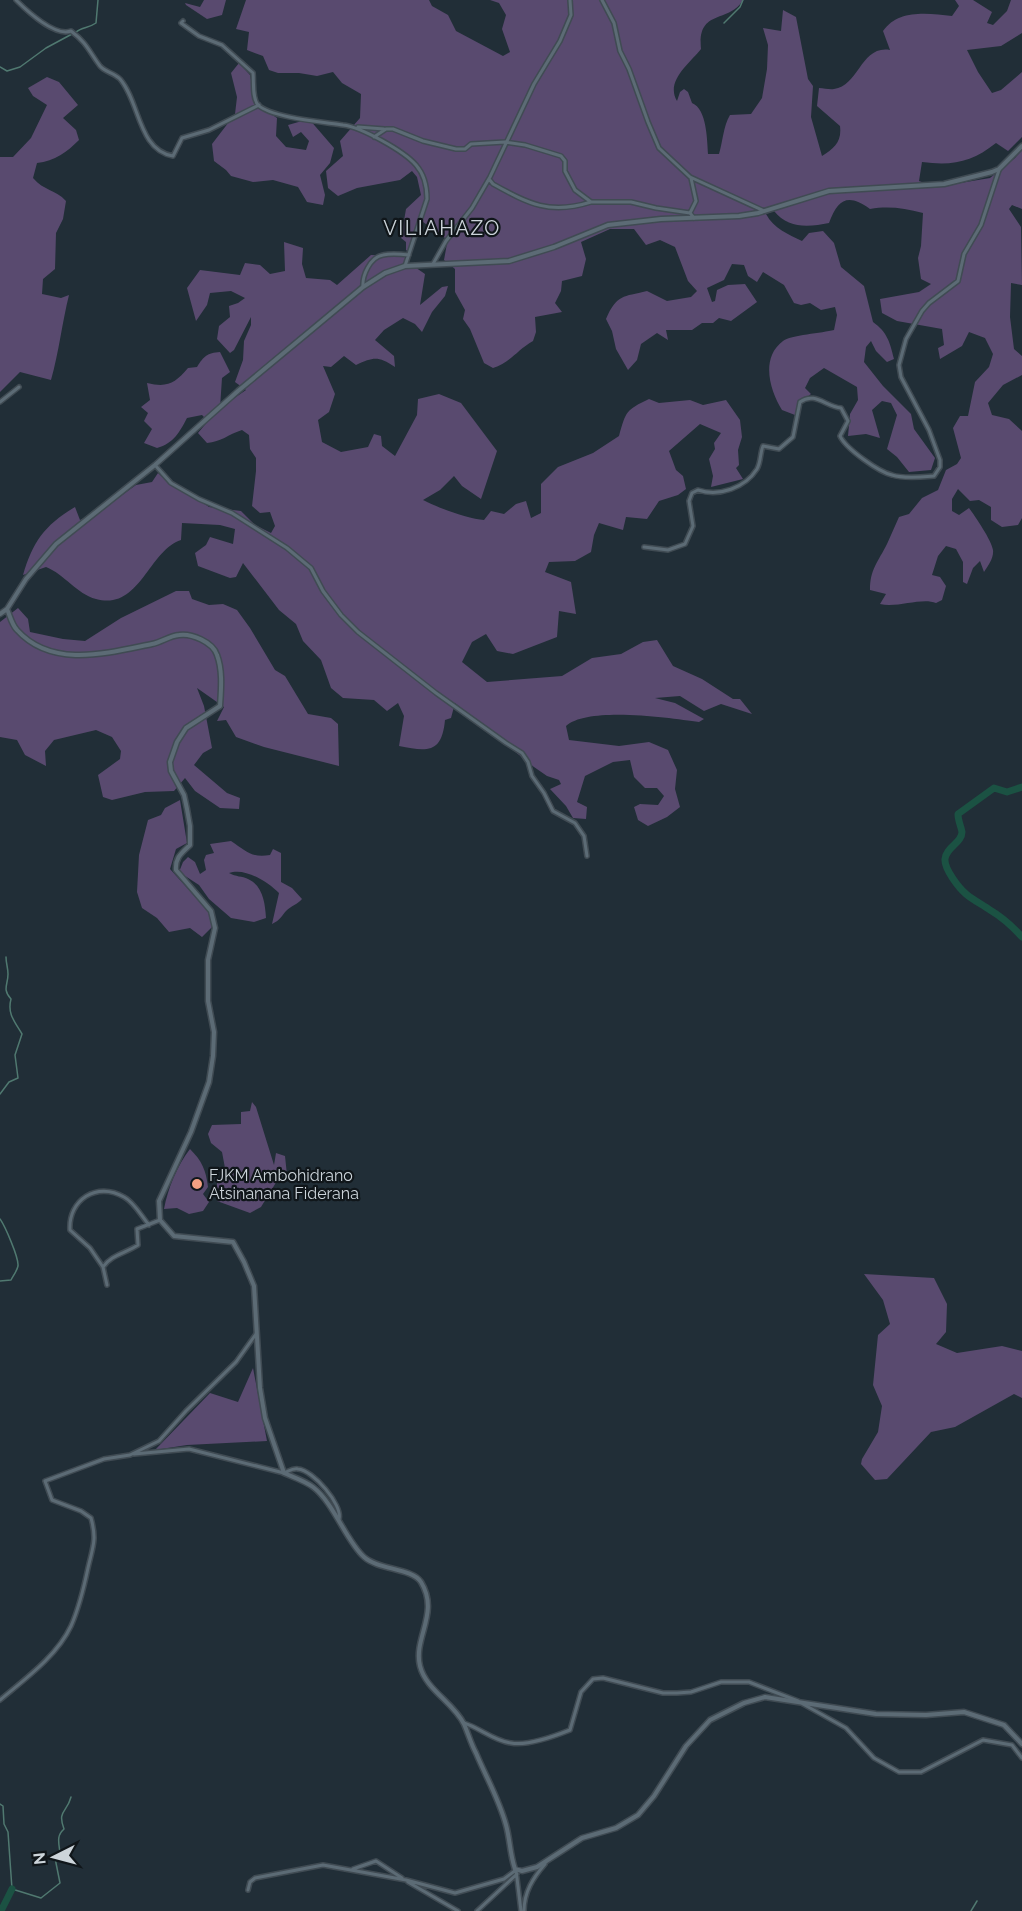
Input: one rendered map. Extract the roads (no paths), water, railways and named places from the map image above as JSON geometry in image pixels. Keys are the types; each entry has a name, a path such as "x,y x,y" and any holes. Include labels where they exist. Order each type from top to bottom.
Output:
{"street":[{"path":"16,0 39,20 63,32 74,33 84,40 101,68 120,79 136,108 149,140 165,154 173,156 182,138 209,130 259,105"},
{"path":"433,264 489,179 534,84 560,41 571,15 570,0"},
{"path":"602,0 612,17 620,51 657,143 663,152 690,177 764,211"},
{"path":"183,21 181,24 187,29 228,49 253,73 255,100 272,112 356,127 393,129 423,141 456,149 465,148 471,144 505,142 561,156 565,161 565,171 575,190 591,202"},
{"path":"356,127 403,154 416,165 427,189 425,210 405,266"},
{"path":"374,137 386,129"},
{"path":"0,615 7,609 26,579 56,544 155,465 238,391 363,287 385,273 405,266 509,261 554,247 608,225 739,216 764,211 829,191 944,184 981,176 999,169 1022,146"},
{"path":"644,547 668,550 685,544 693,526 689,501 692,493 698,490 714,493 733,490 742,484 757,469 763,446 779,449 790,440 799,415 800,402 807,398 812,397 844,411 848,421 840,436 846,445 862,459 893,476 934,476 940,467 940,460 929,430 901,377 899,365 901,354 910,330 921,311 954,286 961,277 964,254 981,225 999,169"},
{"path":"690,177 696,201 690,213"},
{"path":"489,179 493,184 537,206 567,208 591,202 631,202 690,213 694,218"},
{"path":"363,287 363,276 377,257 409,255"},
{"path":"0,402 19,387"},
{"path":"155,465 171,483 199,499 232,513 286,548 310,568 329,599 358,632 436,693 522,753 528,762 532,776 554,811 575,823 584,836 587,856"},
{"path":"7,609 15,628 27,639 57,654 117,652 182,634 210,645 217,655 221,685 220,706 186,728 177,742 170,762 171,771 184,795 190,826 190,845 178,856 175,863 176,870 211,911 215,928 208,960 208,1001 214,1032 213,1056 209,1082 191,1132 159,1201 160,1220 174,1236 233,1242 248,1269 254,1286 260,1388 265,1418 284,1473"},
{"path":"107,1285 103,1267 90,1248 70,1230 72,1213 78,1201 97,1191 106,1191 125,1197 149,1226"},
{"path":"103,1267 110,1258 138,1245 138,1229 160,1220"},
{"path":"130,1455 159,1441 236,1362 257,1333"},
{"path":"0,1700 31,1674 57,1647 70,1628 84,1586 96,1534 91,1518 81,1511 52,1500 45,1481 104,1459 189,1449 284,1473 313,1487 339,1519 363,1557 387,1569 415,1576 420,1581 428,1605 427,1621 418,1657 420,1667 425,1679 464,1723 499,1804 516,1872 522,1911"},
{"path":"284,1473 295,1468 309,1473 334,1498 340,1511 339,1519"},
{"path":"464,1723 512,1744 550,1738 570,1730 580,1692 593,1679 603,1678 663,1693 677,1694 721,1682 749,1682 805,1705 846,1728 873,1758 899,1772 921,1772 983,1740 1012,1745 1022,1758"},
{"path":"248,1890 250,1882 255,1878 323,1865 406,1880 454,1893 504,1879 516,1872 546,1862 582,1838 616,1828 638,1815 654,1796 686,1746 710,1719 765,1697 805,1705 876,1714 926,1715 964,1712 1004,1725 1022,1744"},
{"path":"352,1870 376,1861 458,1911"},
{"path":"522,1911 533,1878 546,1862"},
{"path":"477,1911 516,1872"}],"waterway":[{"path":"76,32 96,23 98,0"},
{"path":"724,23 740,7 743,0"},
{"path":"0,67 7,71 20,67 46,48 72,34"},
{"path":"1022,787 1007,792 994,788 958,814 961,836 948,851 945,859 949,873 963,891 1003,919 1022,937"},
{"path":"0,1094 9,1082 18,1078 15,1055 22,1034 11,1014 11,999 6,990 8,974 6,957"},
{"path":"0,1219 18,1262 11,1280 0,1281"},
{"path":"0,1804 3,1806 4,1824 8,1832 12,1889 41,1898 60,1883 55,1858 60,1853 59,1837 64,1829 62,1815 71,1797"},
{"path":"1,1911 12,1889"},
{"path":"971,1911 977,1901"}],"place":[{"name":"FJKM Ambohidrano Atsinanana Fiderana","path":"197,1184"}],"district":[{"name":"VILIAHAZO","path":"442,228"}]}
